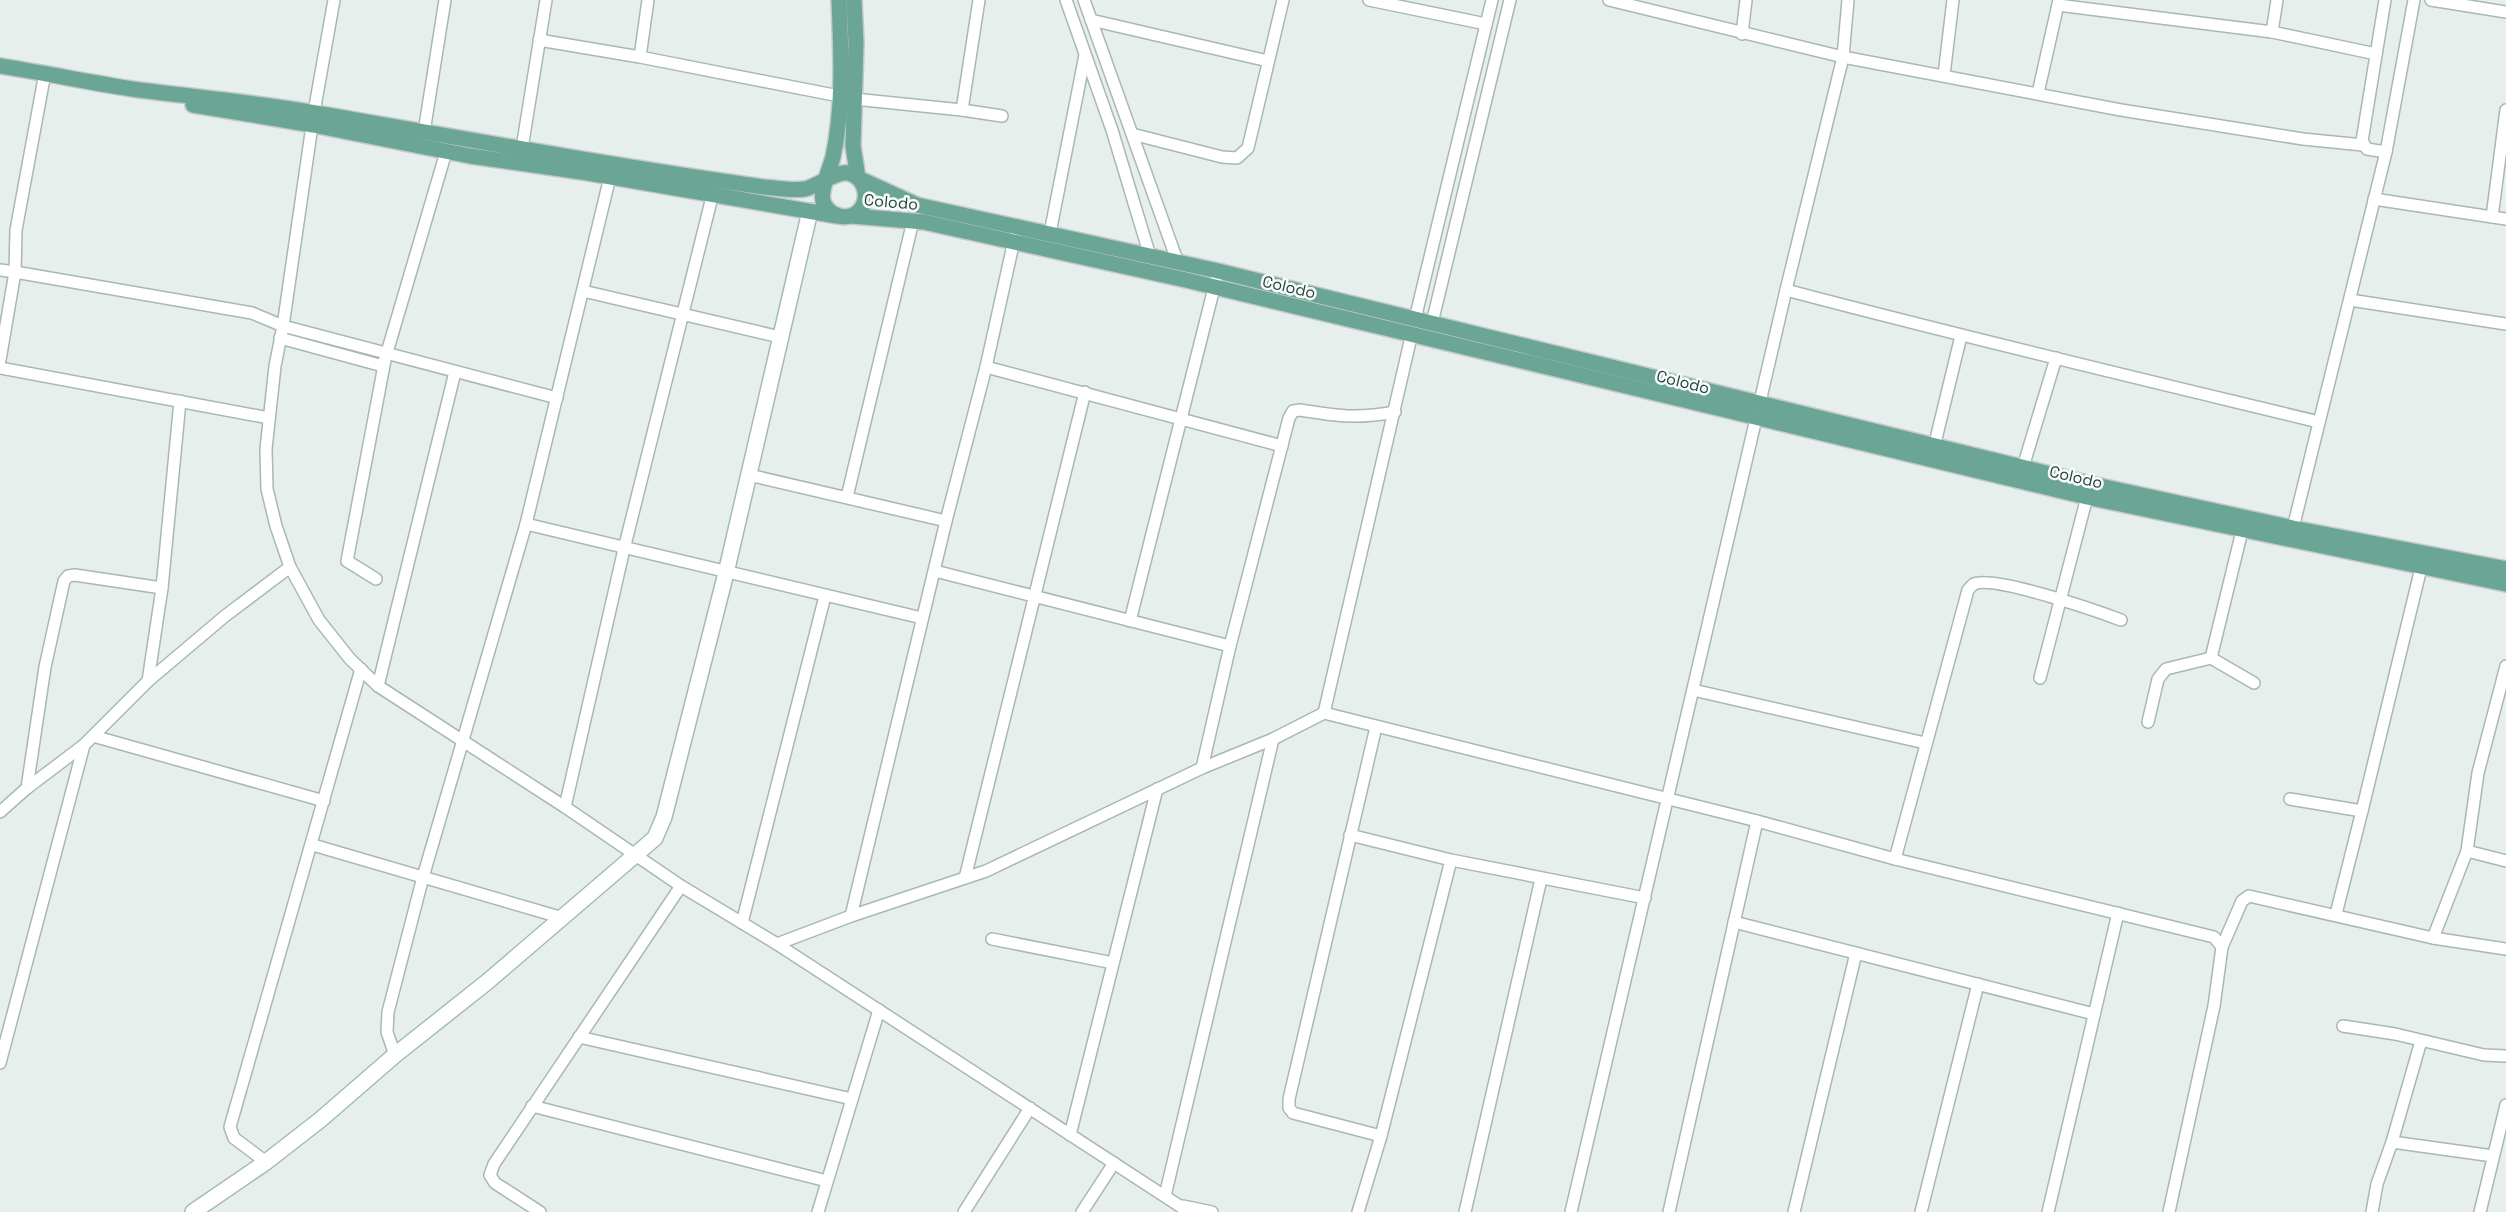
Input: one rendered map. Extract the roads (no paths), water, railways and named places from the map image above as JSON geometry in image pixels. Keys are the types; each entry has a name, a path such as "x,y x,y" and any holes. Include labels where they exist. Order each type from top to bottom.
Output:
{"main road":[{"path":"838,0 840,45 837,138 827,181 822,191 823,203 830,212 846,216 861,209 866,199 865,188 858,178 853,146 856,43 854,0"},
{"path":"0,66 131,88 199,106 424,132 790,190 806,188 827,181 836,174 848,173 858,178"},
{"name":"Colodo","path":"313,119 446,152 713,193 810,211 913,222 1214,287 1413,326 1432,323 1758,412 1934,446 2293,528 2506,569"},
{"name":"Colodo","path":"858,178 917,205 1218,270 1413,326 2087,497 2242,531 2506,584"},
{"path":"193,1212 266,1162 320,1120 655,838 660,829 726,573 810,211"}],"street":[{"path":"334,0 313,119 283,326 275,366 266,450 267,489 276,526 290,567 319,620 378,686 681,886 777,944 880,1010 1165,1196 1181,1210 1212,1212"},
{"path":"424,132 445,0"},
{"path":"522,148 546,0"},
{"path":"640,57 648,0"},
{"path":"962,110 979,0"},
{"path":"1066,0 1112,130 1150,256"},
{"path":"1084,0 1178,262"},
{"path":"1132,134 1222,158 1237,158 1248,148 1283,0"},
{"path":"1368,0 1486,24"},
{"path":"1324,714 1413,326 1492,0"},
{"path":"1432,323 1510,0"},
{"path":"1609,0 1742,34 1843,57 2121,110 2303,138 2363,145 2367,148 2386,152"},
{"path":"1742,34 1746,0"},
{"path":"1571,1212 1786,290 1843,57 1848,0"},
{"path":"1944,75 1953,0"},
{"path":"2272,32 2277,0"},
{"path":"2363,145 2385,0"},
{"path":"2293,528 2386,152 2414,0"},
{"path":"2431,0 2506,12"},
{"path":"2038,93 2059,2 2272,32 2376,54"},
{"path":"1091,20 1268,61"},
{"path":"539,40 640,57 839,96"},
{"path":"1050,233 1085,53"},
{"path":"0,360 15,272 16,230 45,73"},
{"path":"854,99 1002,116"},
{"path":"2492,217 2506,110"},
{"path":"280,338 383,366 446,152"},
{"path":"395,1055 386,1023 423,877 464,742 526,524 610,177"},
{"path":"564,807 624,549 713,193"},
{"path":"2374,199 2506,219"},
{"path":"847,498 913,222"},
{"path":"851,916 922,618 986,367 1016,227"},
{"path":"0,270 252,313 283,326 557,398"},
{"path":"1130,621 1218,270"},
{"path":"1786,290 1961,336 2319,422"},
{"path":"583,291 780,337"},
{"path":"2350,300 2506,324"},
{"path":"1934,446 1961,336"},
{"path":"376,579 347,561 386,354"},
{"path":"2023,467 2056,358"},
{"path":"986,367 1282,446"},
{"path":"0,368 269,418"},
{"path":"378,686 455,372"},
{"path":"965,878 1085,392"},
{"path":"148,681 162,588 180,401"},
{"path":"1202,768 1230,646 1289,418 1293,411 1300,410 1350,418 1394,412"},
{"path":"749,475 946,521"},
{"path":"2040,678 2087,497"},
{"path":"526,524 624,549 922,618"},
{"path":"2211,658 2242,531"},
{"path":"0,812 27,788 84,745 148,681 225,616 290,567"},
{"path":"2336,914 2421,568"},
{"path":"934,572 1230,646"},
{"path":"27,788 45,667 64,581 68,576 75,576 162,588"},
{"path":"1895,858 1968,590 1974,584 1986,583 2060,598 2121,620"},
{"path":"742,923 824,596"},
{"path":"2148,722 2158,679 2166,669 2211,658 2254,683"},
{"path":"2434,938 2468,851 2478,773 2506,666"},
{"path":"266,1162 234,1138 230,1127 361,669"},
{"path":"1693,690 1925,743"},
{"path":"777,944 851,916 986,871 1202,768 1273,739 1324,714 2214,937 2222,947"},
{"path":"1376,727 1288,1098 1289,1108 1293,1113 1381,1136"},
{"path":"93,736 324,801"},
{"path":"1165,1196 1273,739"},
{"path":"0,1063 84,745"},
{"path":"1070,1135 1157,789"},
{"path":"2290,799 2362,811"},
{"path":"1669,1212 1757,821"},
{"path":"1350,835 1451,860 1645,898"},
{"path":"312,845 562,918"},
{"path":"2468,851 2506,861"},
{"path":"1358,1212 1381,1136 1451,860"},
{"path":"1464,1212 1541,879"},
{"path":"540,1212 494,1183 490,1175 494,1164 681,886"},
{"path":"2168,1212 2214,1006 2222,947 2242,901 2249,896 2336,914 2434,938 2506,949"},
{"path":"2048,1212 2118,913"},
{"path":"1734,922 2094,1014"},
{"path":"992,939 1113,963"},
{"path":"1794,1212 1856,953"},
{"path":"1921,1212 1978,984"},
{"path":"818,1212 880,1010"},
{"path":"2343,1026 2395,1034 2484,1055 2506,1056"},
{"path":"579,1036 852,1099"},
{"path":"2372,1212 2377,1184 2392,1142 2421,1041"},
{"path":"2480,1212 2506,1105"},
{"path":"532,1106 827,1181"},
{"path":"964,1212 1030,1108"},
{"path":"2392,1142 2493,1156"},
{"path":"1082,1212 1114,1163"}]}
